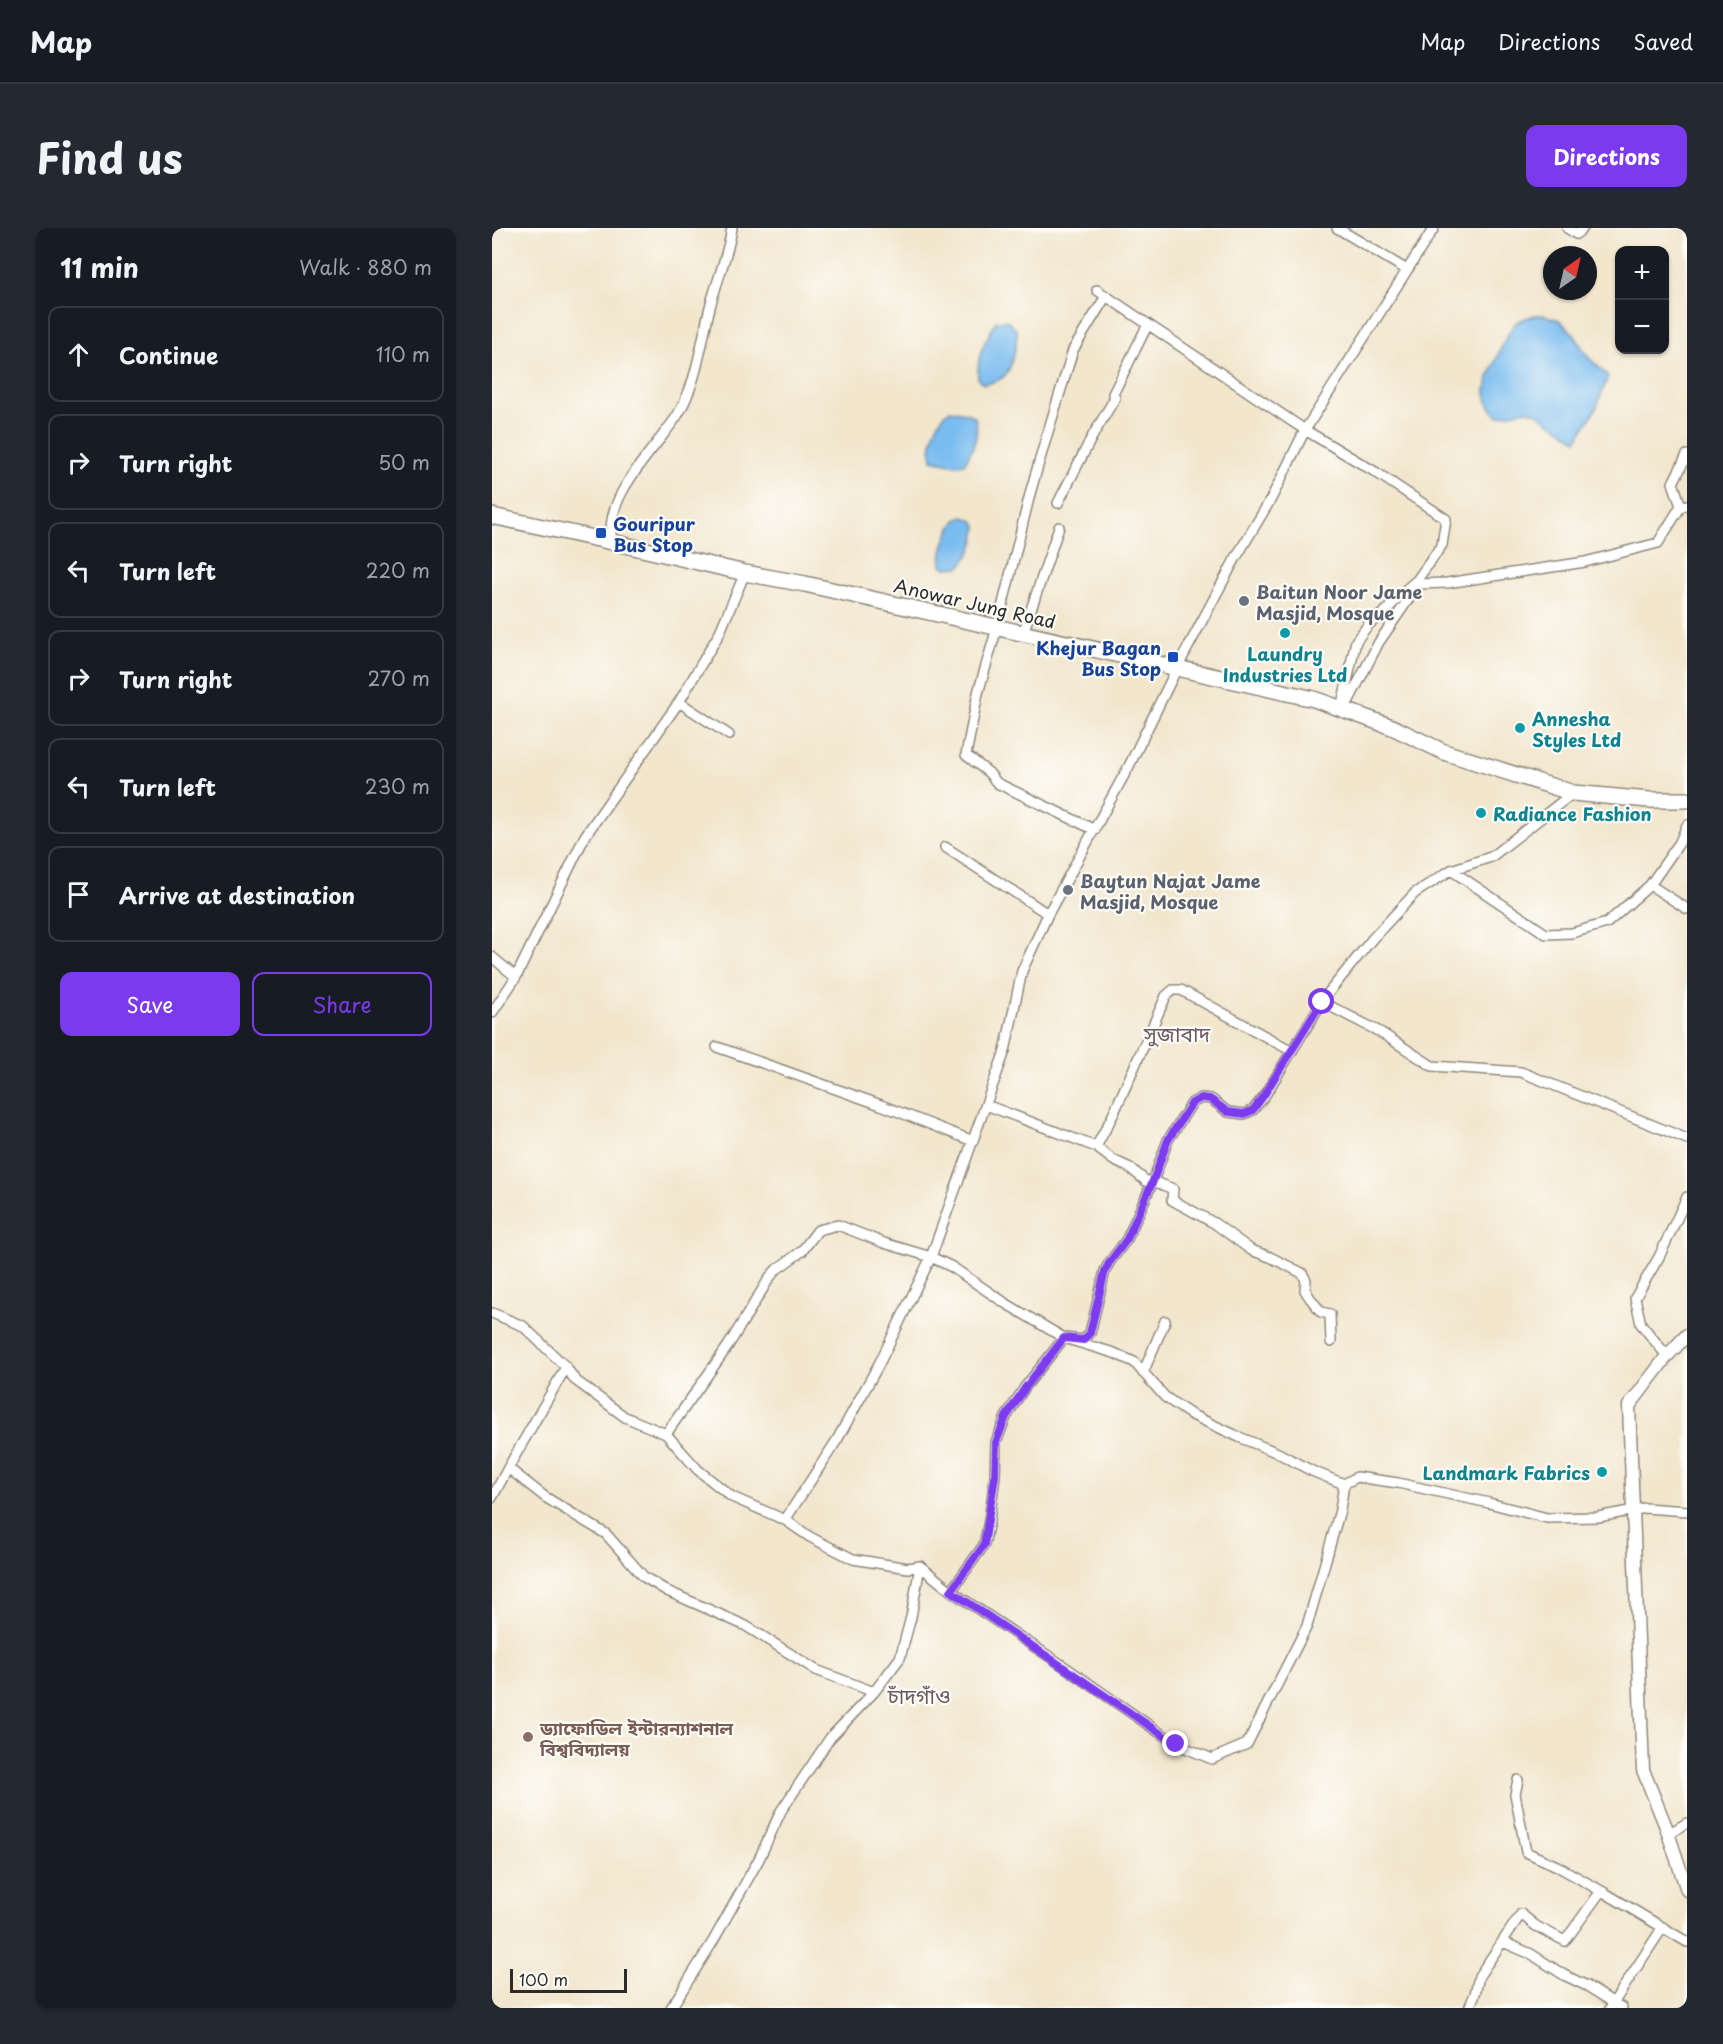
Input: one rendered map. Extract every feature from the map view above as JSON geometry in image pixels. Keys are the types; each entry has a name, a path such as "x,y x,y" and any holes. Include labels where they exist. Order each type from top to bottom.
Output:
{"highway":[{"name":"Anowar Jung Road","path":"492,516 1314,699 1392,727 1444,752 1572,793 1649,800 1687,800"}],"street":[{"path":"612,542 609,530 625,486 676,417 688,396 732,228"},
{"path":"1337,228 1407,270"},
{"path":"784,1520 837,1440 874,1374 931,1257 1005,1051 1022,971 1048,914 1095,830 1234,561 1270,499 1305,430 1434,228"},
{"path":"1567,228 1576,234 1583,228"},
{"path":"1096,290 1305,430 1377,473 1446,519 1443,546 1424,571 1386,611 1368,626 1356,641 1343,709"},
{"path":"1095,830 997,783 989,773 966,755 978,693 997,628 1031,490 1073,350 1106,296"},
{"path":"1058,503 1115,398 1113,394 1148,324"},
{"path":"1343,709 1379,642 1419,584 1447,583 1585,562 1658,543 1684,506 1673,483 1687,455"},
{"path":"1023,633 1059,527"},
{"path":"492,1013 516,977 585,836 679,702 719,634 745,573"},
{"path":"679,702 729,735"},
{"path":"1064,1338 1084,1340 1090,1333 1105,1271 1127,1239 1153,1181 1168,1140 1192,1103 1201,1098 1210,1099 1228,1112 1244,1114 1253,1110 1322,1002 1372,938 1415,892 1451,870 1491,857 1572,793"},
{"path":"1451,870 1546,934 1572,933 1607,922 1650,885 1680,842 1687,825"},
{"path":"945,847 1048,914"},
{"path":"1650,885 1687,909"},
{"path":"492,957 516,977"},
{"path":"1096,1147 1170,991 1181,990 1292,1051"},
{"path":"1322,1002 1380,1032 1432,1066 1521,1072 1687,1139"},
{"path":"717,1047 881,1105 973,1142"},
{"path":"986,1106 1096,1147 1146,1181 1153,1181 1173,1189 1172,1200 1214,1223 1251,1250 1302,1273 1306,1280 1305,1290 1310,1298 1322,1312 1330,1314 1331,1342"},
{"path":"1667,1356 1641,1324 1635,1298 1659,1257 1687,1197"},
{"path":"666,1434 728,1346 770,1277 801,1251 818,1230 838,1225 884,1243 931,1257 952,1267 1005,1303 1064,1338 1114,1353 1134,1362 1165,1397 1190,1414 1344,1484"},
{"path":"492,1313 523,1326 566,1367 575,1380 625,1417 666,1434 698,1470 732,1497 784,1520 810,1537 853,1559 908,1568 920,1566 951,1591 1056,1660 1176,1744 1212,1759 1247,1744 1307,1626 1340,1510 1344,1484"},
{"path":"1143,1373 1165,1321"},
{"path":"1687,1335 1667,1356 1629,1406 1642,1770 1668,1834 1687,1890"},
{"path":"951,1591 984,1545 995,1477 996,1442 1006,1417 1025,1388 1064,1338"},
{"path":"492,1498 566,1367"},
{"path":"508,1468 545,1497 606,1534 644,1577 667,1591 746,1626 816,1670 874,1692"},
{"path":"1344,1484 1357,1477 1398,1483 1547,1518 1598,1517 1645,1508 1687,1511"},
{"path":"671,2008 712,1943 759,1859 781,1811 830,1738 874,1692 900,1658 911,1617 920,1566"},
{"path":"1518,1780 1515,1794 1526,1852 1557,1866 1687,1942"},
{"path":"1668,1834 1687,1823"},
{"path":"1469,2008 1479,1976 1521,1914 1536,1926 1565,1941 1601,1891"},
{"path":"1603,2008 1615,2006 1662,1927"},
{"path":"1503,1942 1531,1954 1564,1975 1587,1986 1615,2006"}],"water":[{"path":"1535,315 1544,315 1559,320 1573,333 1588,357 1608,376 1596,409 1577,440 1535,412 1526,410 1498,416 1488,402 1486,391 1490,376 1508,334 1517,322"},
{"path":"996,321 1008,321 1017,331 1014,353 1011,365 1004,376 996,381 983,384 978,379 980,355"},
{"path":"950,410 975,417 977,430 975,442 964,464 956,465 932,460 931,446 934,432 940,420"},
{"path":"964,517 977,525 976,537 967,558 959,567 946,568 941,564 945,541 956,520"}],"place":[{"name":"Gouripur Bus Stop","path":"601,533"},
{"name":"Baitun Noor Jame Masjid, Mosque","path":"1244,601"},
{"name":"Laundry Industries Ltd","path":"1285,633"},
{"name":"Khejur Bagan Bus Stop","path":"1173,657"},
{"name":"Annesha Styles Ltd","path":"1520,728"},
{"name":"Radiance Fashion","path":"1481,813"},
{"name":"Baytun Najat Jame Masjid, Mosque","path":"1068,890"},
{"name":"Landmark Fabrics","path":"1602,1472"},
{"name":"ড্যাফোডিল ইন্টারন্যাশনাল বিশ্ববিদ্যালয়","path":"528,1737"}],"district":[{"name":"সুজাবাদ","path":"1177,1033"},
{"name":"চাঁদগাঁও","path":"919,1695"}],"route":[{"path":"1176,1744 951,1591 984,1545 995,1477 996,1442 1006,1417 1025,1388 1064,1338 1084,1340 1090,1333 1105,1271 1135,1223 1168,1140 1192,1103 1201,1098 1210,1099 1228,1112 1236,1114 1244,1114 1253,1110 1322,1002"}]}
